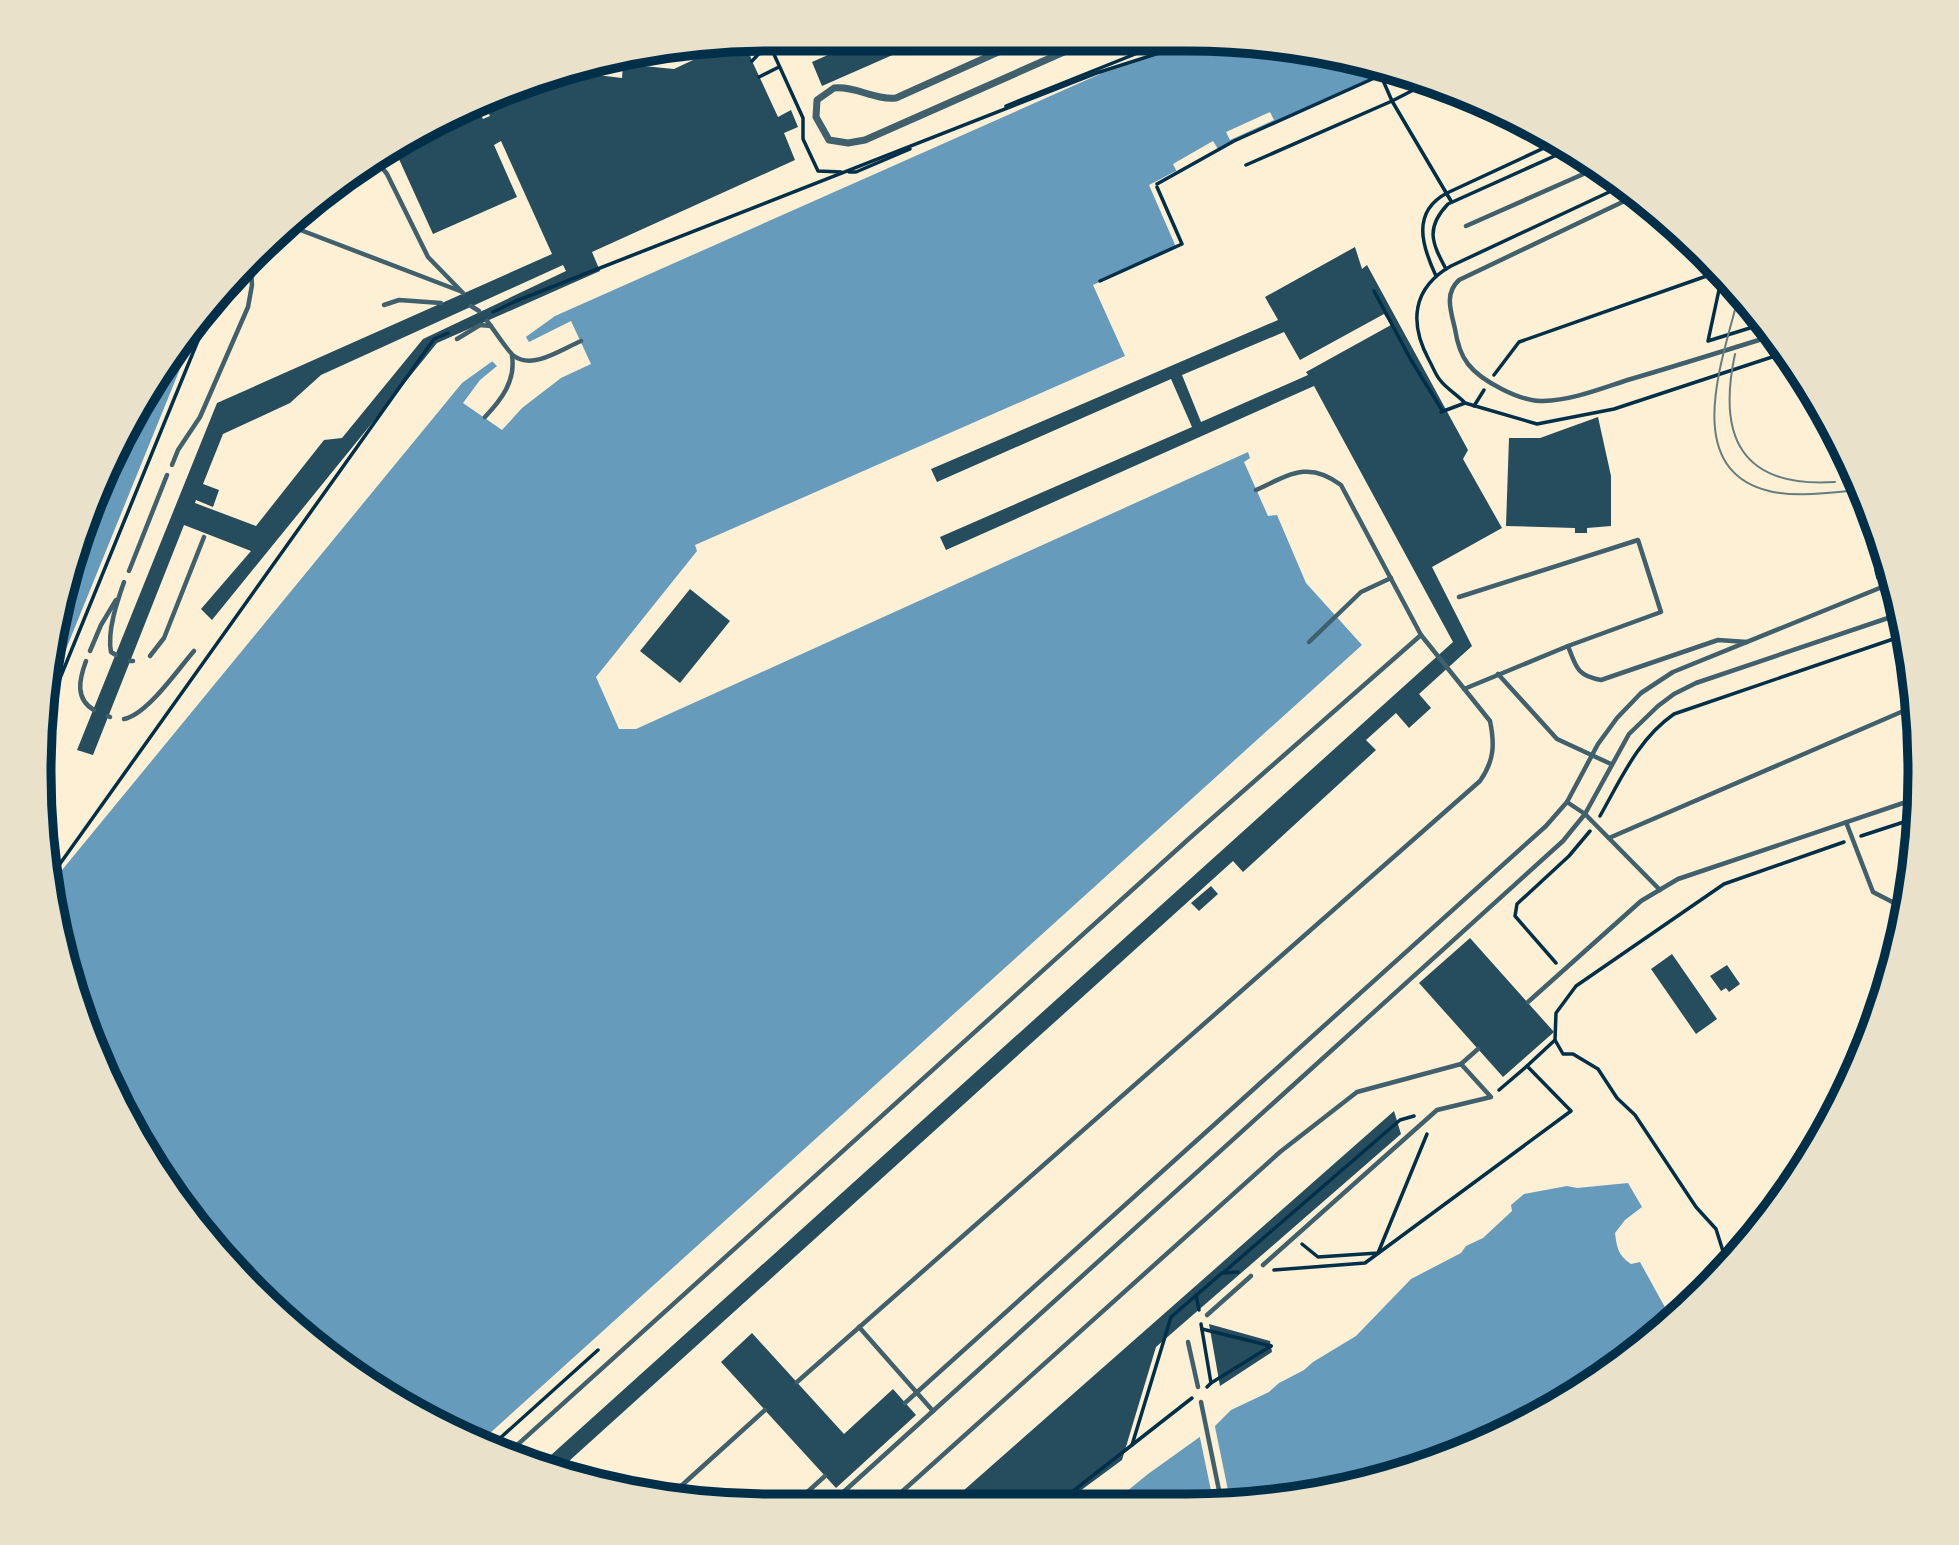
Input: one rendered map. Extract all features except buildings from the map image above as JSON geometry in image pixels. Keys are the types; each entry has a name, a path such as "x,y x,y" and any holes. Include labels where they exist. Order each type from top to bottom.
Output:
{"street":[{"path":"1000,51 896,97 883,99 854,89 834,88 817,100 816,117 829,140 848,143 865,140 1066,51"}],"lane":[{"path":"298,229 461,292 428,257 392,183 381,167"},
{"path":"1466,226 1587,172"},
{"path":"1511,255 1627,200"},
{"path":"1627,200 1460,280 1453,286 1448,297 1459,349 1468,365 1490,382 1518,397 1540,401 1567,398 1763,339"},
{"path":"172,465 178,450 200,417 248,307 251,274"},
{"path":"384,304 398,300 441,303"},
{"path":"473,306 479,311"},
{"path":"485,417 509,386 513,363 512,355 487,321"},
{"path":"457,339 480,325 493,329"},
{"path":"512,355 523,360 537,360 581,341"},
{"path":"797,1382 1480,781 1489,769 1493,754 1490,721 1421,635 1341,485 1326,474 1308,471 1289,475 1256,490"},
{"path":"129,571 167,475"},
{"path":"150,656 164,638 204,537"},
{"path":"1459,597 1638,540 1661,612 1568,646 1464,689"},
{"path":"1309,642 1361,592 1391,578"},
{"path":"116,655 111,652 110,641 124,582"},
{"path":"905,1403 1536,835 1567,802 1591,756 1617,719 1642,693 1673,672 1884,586"},
{"path":"90,651 101,625 119,596"},
{"path":"841,1494 1563,841 1584,814 1629,734 1658,706 1696,683 1891,617"},
{"path":"516,1446 1192,836 1421,635"},
{"path":"1568,646 1575,666 1585,677 1601,680 1718,639 1748,642"},
{"path":"124,719 143,709 194,651"},
{"path":"86,661 80,694 82,701 94,710"},
{"path":"1497,674 1557,740 1611,764"},
{"path":"1609,838 1905,710"},
{"path":"1567,802 1584,814 1660,890"},
{"path":"1528,1002 1641,901 1678,879 1907,802"},
{"path":"1846,822 1873,892 1896,903"},
{"path":"899,1494 1280,1152 1357,1092 1461,1064 1478,1049"},
{"path":"1263,1265 1437,1110 1491,1097 1461,1064"},
{"path":"1207,1315 1250,1274"},
{"path":"859,1327 933,1411"},
{"path":"1188,1342 1198,1387"},
{"path":"1201,1402 1220,1493"},
{"path":"679,1488 765,1410"},
{"path":"805,1494 825,1476"}],"path":[{"path":"752,61 760,51"},
{"path":"492,312 1099,72 1165,51"},
{"path":"759,77 780,66"},
{"path":"1100,281 1182,244 1157,185 1234,141 1378,76"},
{"path":"1382,78 1392,102 1452,202"},
{"path":"1246,165 1417,89"},
{"path":"1436,276 1424,250 1422,230 1432,204 1447,193 1547,147"},
{"path":"1446,269 1436,248 1433,233 1436,219 1452,202 1558,154"},
{"path":"1613,190 1446,269 1430,282 1418,302 1416,319 1425,352 1440,380 1465,403 1537,424 1614,409 1775,356"},
{"path":"1474,407 1519,342 1709,275"},
{"path":"1720,287 1708,341 1754,327"},
{"path":"1374,291 1442,412 1465,403"},
{"path":"57,868 434,339 457,328"},
{"path":"56,688 202,331"},
{"path":"1576,986 1516,916 1517,904 1569,856 1595,825 1640,746 1659,724 1674,714 1895,638"},
{"path":"1724,1254 1716,1229 1696,1207 1635,1115 1617,1098 1598,1069 1573,1054 1563,1054 1555,1040 1556,1013 1576,986 1724,884 1907,821"},
{"path":"1491,1097 1555,1040"},
{"path":"1274,1270 1365,1263 1571,1111 1527,1066"},
{"path":"1132,1445 1171,1317 1400,1119"},
{"path":"1378,1253 1427,1134"},
{"path":"1294,1237 1318,1257 1378,1253"},
{"path":"1222,1273 1250,1274"},
{"path":"1196,1295 1211,1383"},
{"path":"1069,1494 1211,1383 1271,1346 1202,1329"},
{"path":"497,1440 597,1350"}],"water":[{"path":"1171,51 1186,51 1281,57 1376,76 1235,140 1149,185 1176,247 1093,285 1125,356 695,545 697,551 596,677 619,729 636,729 1248,452 1250,458 1244,462 1268,516 1277,515 1306,583 1362,645 488,1435 453,1420 372,1373 333,1345 262,1283 200,1212 147,1133 106,1049 75,959 58,875 462,383 555,316 1100,74"},
{"path":"187,350 59,666 75,586 106,496 147,412"},
{"path":"1628,1183 1642,1207 1625,1220 1615,1233 1618,1247 1623,1257 1631,1264 1640,1262 1667,1311 1587,1373 1506,1420 1418,1456 1373,1470 1281,1488 1234,1493 1123,1494 1215,1426 1231,1410 1269,1392 1279,1383 1356,1336 1411,1279 1461,1253 1466,1246 1483,1238 1512,1211 1511,1205 1524,1194 1567,1186 1577,1188"}],"pier":[{"path":"1270,112 1274,120 1230,140 1226,132"},
{"path":"1213,141 1218,149 1177,172 1173,164"},
{"path":"571,321 591,364 561,378 522,408 502,430 463,403 480,380 497,366 490,359 524,334 529,342"},
{"path":"1214,1422 1229,1493 1212,1493 1199,1433"}],"tram line":[{"path":"1736,305 1718,377 1715,407 1716,435 1724,459 1741,479 1769,491 1803,494 1851,491"},
{"path":"1735,354 1730,384 1730,410 1734,433 1743,452 1758,466 1778,476 1803,482 1835,482"}]}
